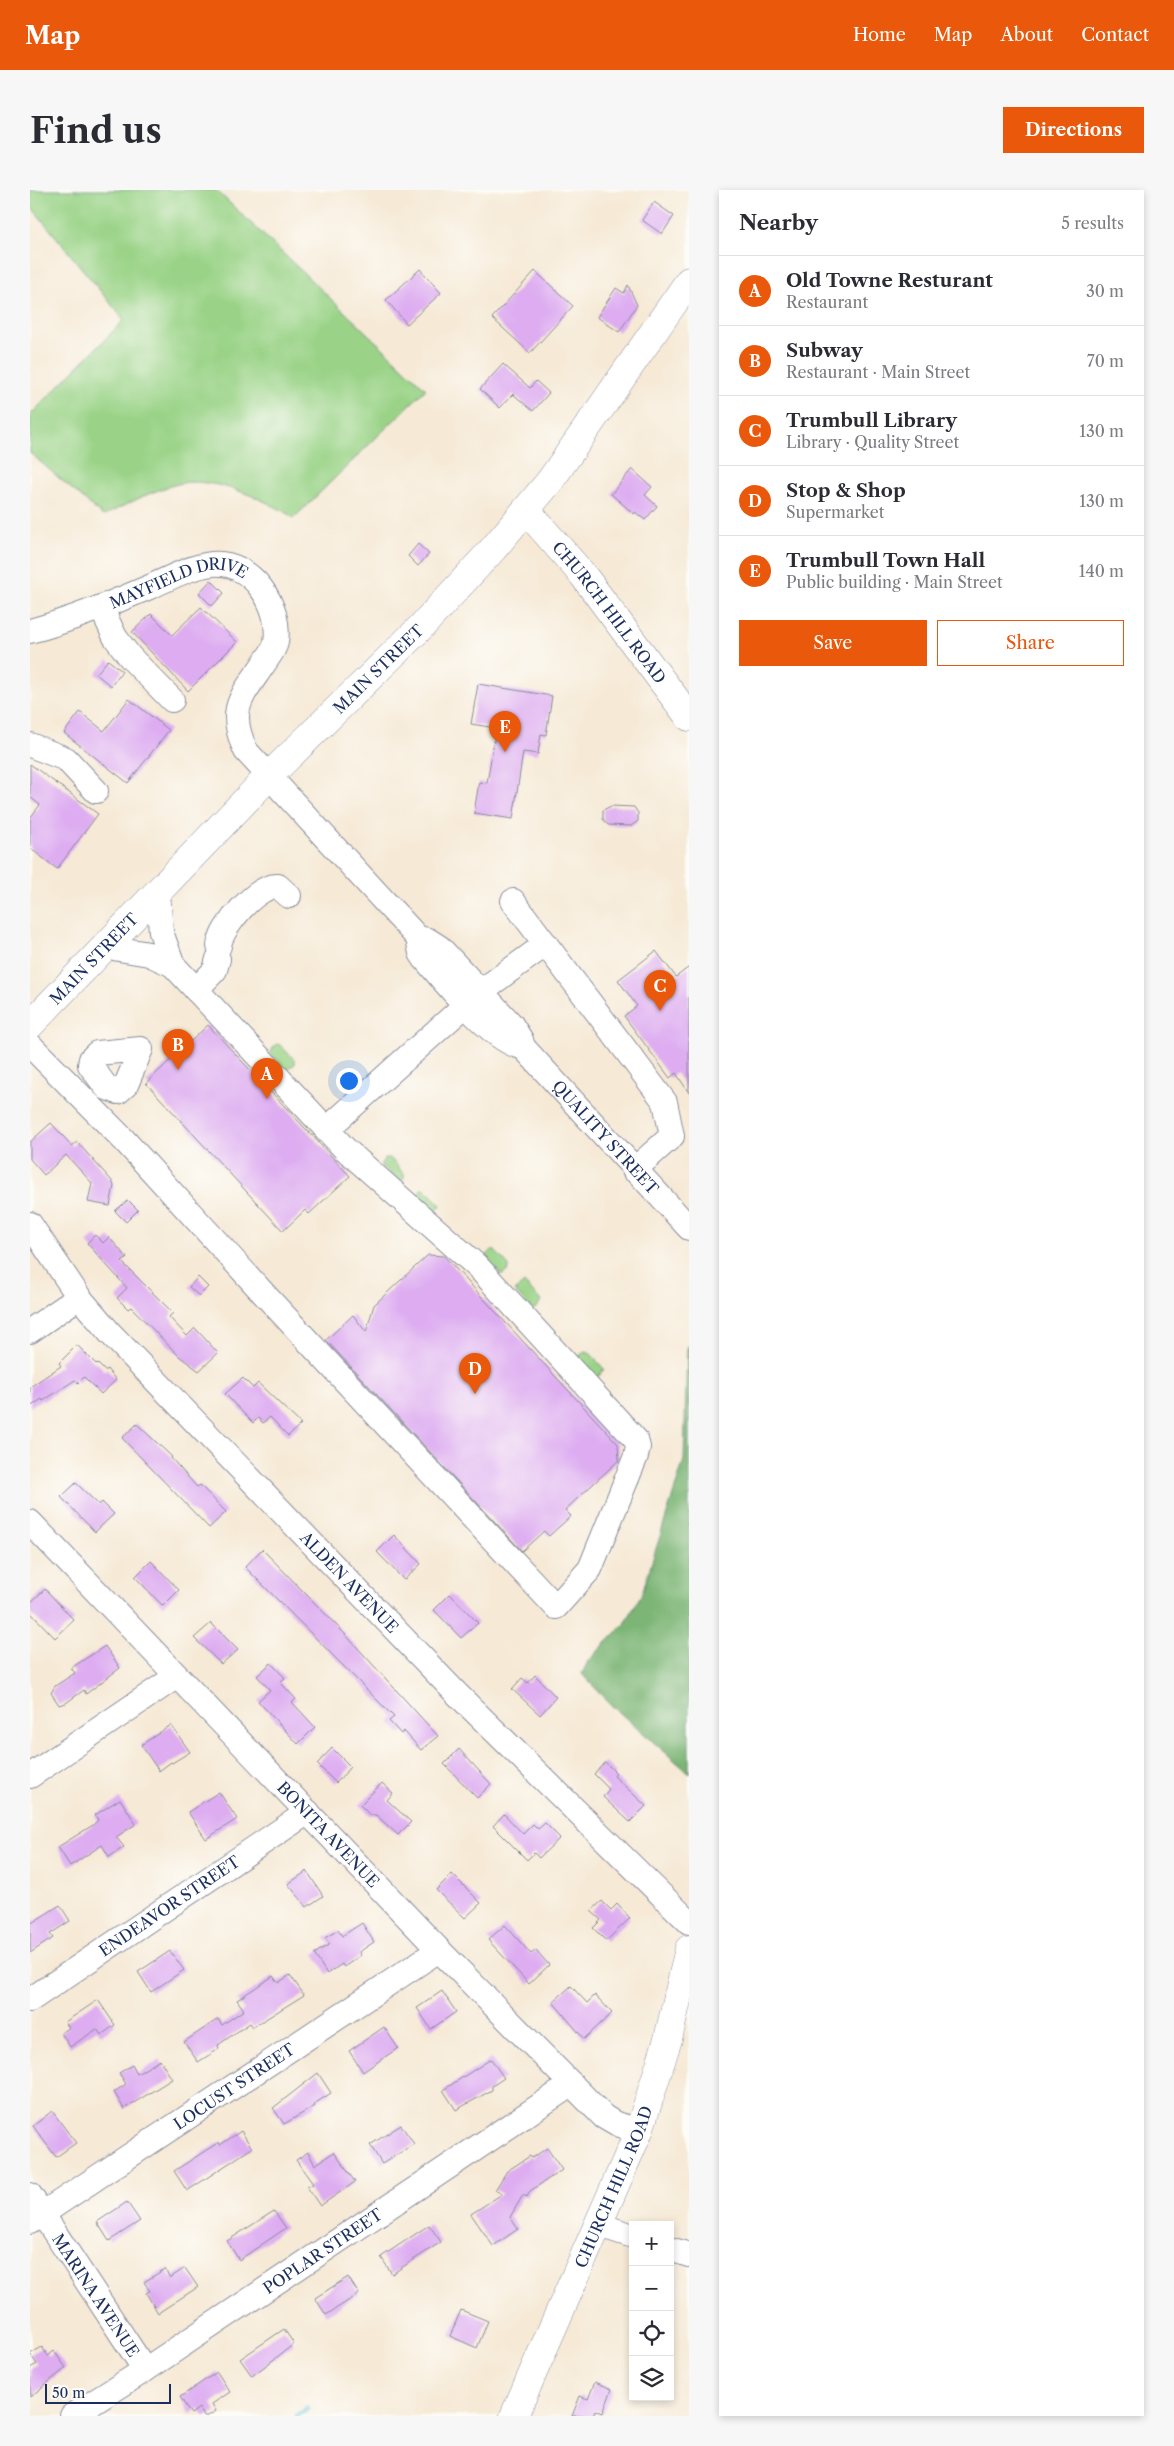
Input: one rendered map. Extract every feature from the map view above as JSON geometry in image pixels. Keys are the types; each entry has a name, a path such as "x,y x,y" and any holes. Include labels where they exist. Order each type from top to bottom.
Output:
{"main road":[{"name":"MAIN STREET","path":"30,1025 158,894 268,777 458,588 550,481 687,287"},
{"name":"CHURCH HILL ROAD","path":"526,510 583,575 689,718"},
{"name":"CHURCH HILL ROAD","path":"514,2416 639,2131 668,2039 689,1949"}],"street":[{"name":"MAYFIELD DRIVE","path":"30,631 101,606 186,572 213,564 230,566 242,571 255,580 265,594 273,610 277,628 276,644 238,703 237,732 246,751 268,777"},
{"path":"101,606 115,637 130,657 172,700"},
{"path":"30,745 66,759 96,790"},
{"name":"QUALITY STREET","path":"268,777 418,938 428,940 439,947 473,998 517,1032 523,1047 689,1228"},
{"path":"196,990 215,970 222,935 232,919 265,888 278,886 289,896"},
{"path":"30,1045 124,1140 265,1295 556,1607 590,1570 636,1456 638,1447 636,1440 478,1267 440,1231 375,1178 326,1130 173,965 161,932 158,894"},
{"path":"514,901 665,1102 672,1136 634,1170"},
{"path":"326,1130 473,998 546,944"},
{"path":"107,947 149,954 173,965"},
{"name":"ALDEN AVENUE","path":"30,1224 78,1297 135,1360 456,1693 689,1922"},
{"path":"30,1331 78,1297"},
{"name":"BONITA AVENUE","path":"30,1522 39,1548 177,1676 439,1950 604,2117 616,2124 639,2131"},
{"path":"30,1776 177,1676"},
{"name":"ENDEAVOR STREET","path":"30,2000 308,1812"},
{"name":"LOCUST STREET","path":"34,2210 439,1950"},
{"name":"POPLAR STREET","path":"72,2416 145,2370 572,2084"},
{"name":"MARINA AVENUE","path":"34,2210 145,2370"},
{"path":"599,2225 629,2235"},
{"path":"674,2250 689,2255"}],"green space":[{"path":"30,190 216,190 426,389 294,518 256,497 209,483 195,482 182,483 161,489 103,516 30,453 30,415 124,320 30,205"},
{"path":"276,1044 280,1045 295,1060 295,1064 286,1070 270,1053"},
{"path":"385,1158 390,1158 404,1174 404,1178 401,1181 380,1165"},
{"path":"423,1187 441,1205 437,1210 434,1211 416,1196"},
{"path":"493,1249 509,1266 509,1270 502,1275 484,1258"},
{"path":"524,1283 541,1301 535,1309 532,1310 515,1291"},
{"path":"689,1345 689,1773 612,1706 582,1674 588,1661 625,1624 642,1593 684,1460 687,1348"},
{"path":"584,1351 589,1352 604,1369 598,1377 589,1372 581,1363 579,1357"}],"building":[{"path":"654,202 674,216 662,234 642,220"},
{"path":"420,269 441,293 407,324 386,300"},
{"path":"535,271 573,306 530,353 492,318"},
{"path":"628,285 637,305 619,332 597,317 616,288 624,293"},
{"path":"503,364 530,388 536,381 549,393 533,411 513,394 500,408 480,389"},
{"path":"632,469 652,487 645,495 657,506 645,520 635,512 634,514 611,494"},
{"path":"418,544 429,554 418,566 408,556"},
{"path":"211,580 224,593 212,606 199,593"},
{"path":"201,607 237,642 188,691 132,632 151,614 172,635"},
{"path":"108,660 122,671 111,686 96,674"},
{"path":"478,684 552,696 546,735 541,734 538,754 523,752 513,819 474,813 479,782 487,783 496,728 471,724"},
{"path":"129,699 169,730 128,783 64,733 80,712 104,731"},
{"path":"30,764 98,814 57,869 30,848 30,818 40,805 30,797"},
{"path":"611,806 634,807 638,813 638,821 631,826 608,825 603,819 603,810"},
{"path":"656,951 676,977 689,967 689,1093 676,1073 670,1078 624,1016 637,1006 618,980"},
{"path":"208,1025 350,1176 309,1214 305,1210 283,1231 146,1083"},
{"path":"51,1123 72,1146 77,1142 112,1181 114,1186 110,1206 88,1202 92,1183 66,1155 44,1175 30,1159 30,1142"},
{"path":"128,1200 138,1210 126,1222 115,1211"},
{"path":"95,1235 103,1243 109,1237 127,1258 122,1262 173,1313 169,1317 187,1336 195,1328 218,1353 199,1371 179,1356 131,1307 128,1309 117,1298 127,1288 87,1243"},
{"path":"428,1255 444,1256 618,1444 619,1460 565,1510 571,1516 549,1536 544,1531 522,1551 326,1340 353,1315 366,1332 374,1305"},
{"path":"198,1277 208,1287 199,1296 189,1287"},
{"path":"77,1345 96,1364 105,1371 107,1369 116,1380 101,1394 84,1377 78,1383 75,1380 43,1401 42,1399 30,1407 30,1387 61,1366 59,1363"},
{"path":"243,1378 253,1388 258,1383 301,1424 288,1436 270,1417 263,1423 258,1418 253,1423 225,1394"},
{"path":"137,1424 172,1457 197,1487 200,1485 226,1512 209,1528 122,1438"},
{"path":"76,1483 99,1505 102,1502 114,1514 95,1532 61,1497"},
{"path":"394,1535 421,1564 404,1580 377,1552"},
{"path":"262,1549 344,1633 438,1736 421,1750 404,1731 401,1734 389,1721 394,1717 245,1567"},
{"path":"151,1561 179,1590 163,1606 135,1577"},
{"path":"45,1589 74,1620 55,1638 30,1612 30,1603"},
{"path":"450,1594 478,1623 461,1638 434,1610"},
{"path":"211,1623 238,1650 221,1664 194,1638"},
{"path":"105,1646 120,1668 86,1694 84,1690 66,1703 59,1705 51,1693 55,1686 75,1673 71,1668"},
{"path":"271,1663 285,1678 280,1682 296,1699 292,1702 315,1727 298,1744 258,1701 270,1690 257,1676"},
{"path":"535,1675 556,1697 540,1715 512,1689 522,1678 528,1683"},
{"path":"171,1725 190,1752 159,1771 141,1745"},
{"path":"332,1748 351,1767 336,1783 317,1764"},
{"path":"459,1749 491,1784 477,1798 444,1764"},
{"path":"605,1762 616,1773 614,1776 646,1806 630,1822 603,1797 609,1789 594,1774"},
{"path":"382,1783 393,1793 387,1800 411,1822 398,1835 376,1815 370,1815 360,1805"},
{"path":"219,1792 237,1819 206,1839 188,1812"},
{"path":"120,1799 136,1824 116,1837 124,1847 109,1857 102,1845 70,1866 58,1847 93,1825 98,1820 95,1815"},
{"path":"504,1814 523,1834 533,1824 538,1829 545,1823 560,1838 539,1858 534,1853 527,1860 493,1826"},
{"path":"307,1871 323,1896 307,1907 288,1884"},
{"path":"452,1874 481,1903 465,1918 436,1890"},
{"path":"602,1901 611,1910 617,1904 630,1918 606,1941 593,1928 601,1920 591,1911"},
{"path":"60,1905 70,1921 50,1934 53,1938 30,1953 30,1924"},
{"path":"362,1923 374,1942 359,1952 361,1955 344,1967 342,1964 327,1974 314,1954 330,1944 325,1938 338,1930 342,1936"},
{"path":"505,1925 531,1954 536,1950 549,1965 529,1984 488,1940"},
{"path":"170,1951 184,1970 151,1992 138,1972"},
{"path":"290,1975 304,1995 253,2027 250,2023 218,2045 219,2049 198,2062 184,2042 218,2019 222,2025 244,2010 237,2000 273,1976 278,1983"},
{"path":"571,1986 587,2003 595,1995 612,2013 584,2039 553,2002"},
{"path":"442,1991 456,2012 431,2029 417,2008"},
{"path":"98,2000 115,2025 101,2035 97,2029 70,2047 61,2033 69,2028 65,2022"},
{"path":"384,2027 398,2048 363,2072 349,2051"},
{"path":"491,2059 504,2078 492,2086 492,2090 456,2110 443,2090"},
{"path":"160,2060 172,2079 124,2109 114,2092 126,2084 119,2073 132,2065 137,2074"},
{"path":"318,2073 331,2093 314,2104 315,2106 284,2124 273,2108"},
{"path":"52,2111 76,2143 56,2157 33,2126"},
{"path":"401,2125 414,2144 382,2164 370,2145"},
{"path":"241,2131 252,2148 187,2191 174,2171 219,2142 220,2145"},
{"path":"547,2148 562,2170 530,2191 527,2197 523,2195 510,2217 518,2229 493,2246 471,2214 502,2194 495,2190 507,2171 530,2156 532,2158"},
{"path":"308,2152 315,2165 334,2152 355,2182 320,2206 307,2187 313,2184 296,2160"},
{"path":"127,2202 140,2221 109,2241 97,2222"},
{"path":"274,2211 286,2228 239,2260 227,2241"},
{"path":"429,2225 441,2242 392,2274 381,2257"},
{"path":"185,2268 198,2287 158,2313 146,2293 150,2291 144,2282 165,2269 170,2278"},
{"path":"348,2277 359,2294 326,2315 315,2298"},
{"path":"461,2310 488,2321 477,2348 450,2336"},
{"path":"284,2329 294,2344 252,2376 240,2359"},
{"path":"42,2347 48,2356 54,2351 66,2368 30,2397 30,2368 37,2364 30,2354"},
{"path":"217,2372 230,2392 212,2404 216,2411 208,2416 204,2416 199,2408 191,2414 180,2397"},
{"path":"595,2382 612,2389 603,2413 595,2410 593,2416 572,2416 580,2396 588,2399"}],"waterway":[{"path":"297,2416 307,2409"}],"place":[{"name":"Trumbull Town Hall","path":"505,752"},
{"name":"Trumbull Library","path":"660,1011"},
{"name":"Subway","path":"178,1070"},
{"name":"Old Towne Resturant","path":"267,1099"},
{"name":"Stop & Shop","path":"475,1394"}]}
